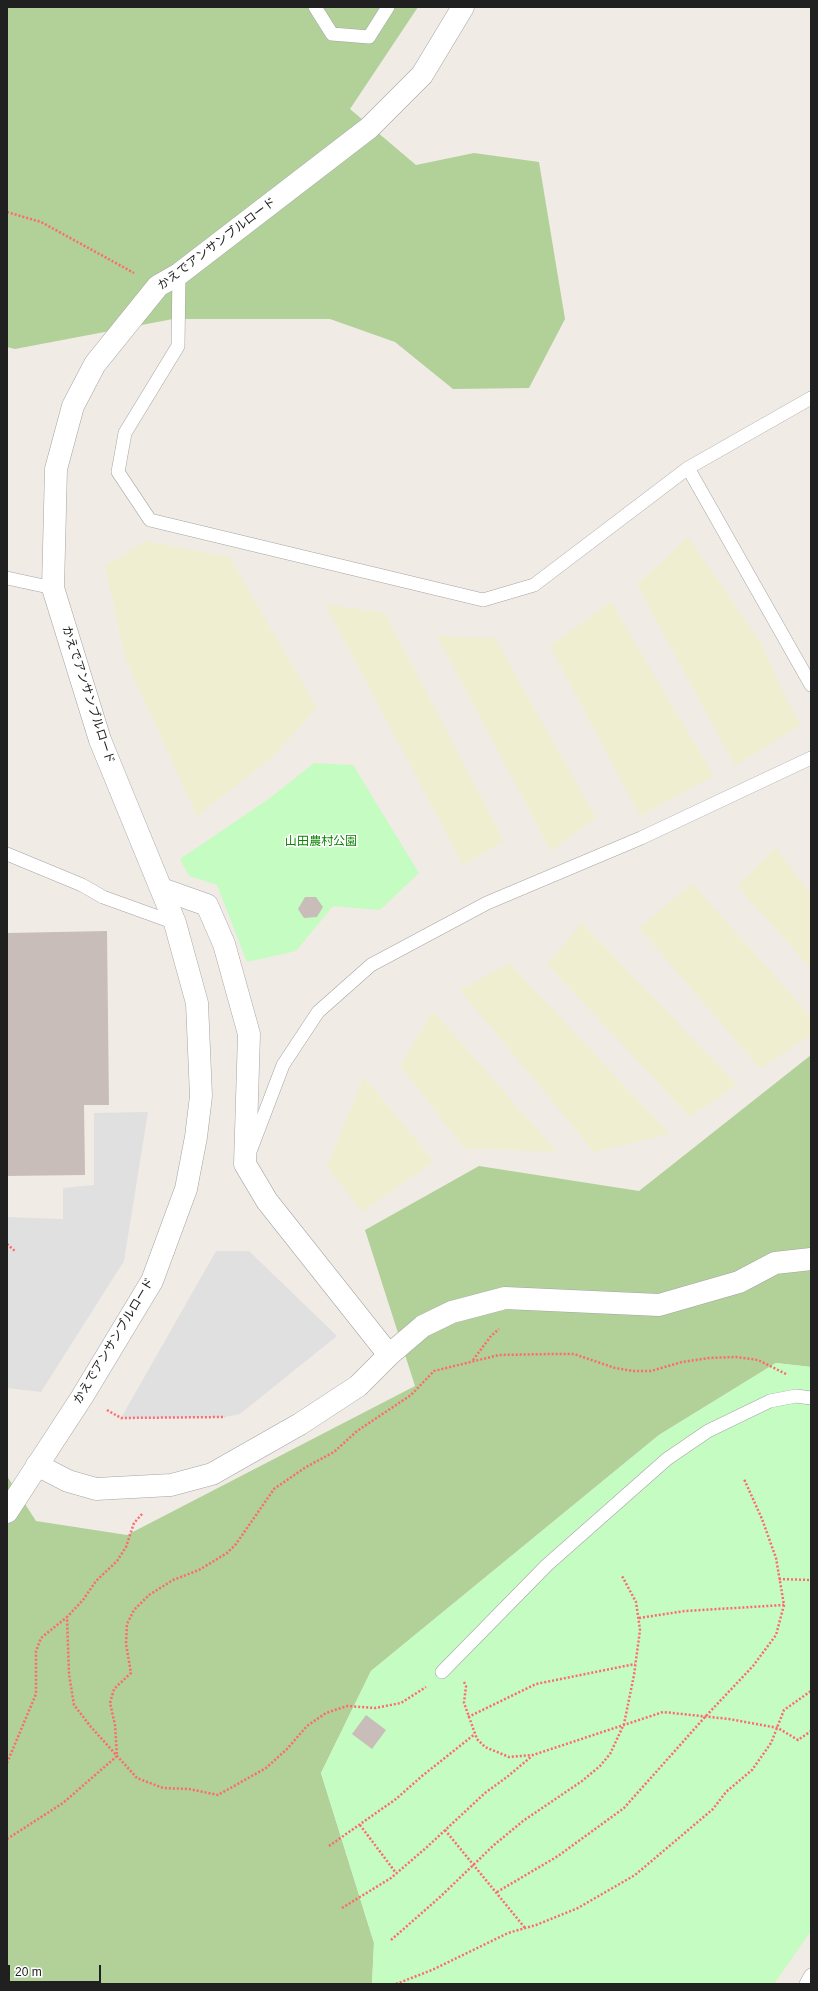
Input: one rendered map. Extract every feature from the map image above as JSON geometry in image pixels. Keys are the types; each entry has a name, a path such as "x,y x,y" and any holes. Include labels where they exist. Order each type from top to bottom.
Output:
{"street":[{"name":"かえでアンサンブルロード","path":"7,1512 82,1397 152,1281 186,1189 196,1136 201,1096 197,1003 175,923 100,740 53,588 56,469 73,406 95,364 158,286 179,274 369,128 422,75 463,7"},
{"path":"162,889 207,905 224,944 250,1034 245,1164 267,1201 389,1355"},
{"path":"37,1465 68,1481 96,1489 171,1485 212,1474 300,1424 358,1386 389,1355 423,1326 452,1312 505,1298 659,1305 739,1282 776,1263 811,1259"}],"lane":[{"path":"315,7 332,34 369,37 388,7"},
{"path":"179,274 178,346 125,433 118,472 150,520 483,600 534,585 688,468 811,398"},
{"path":"688,468 811,685"},
{"path":"7,578 53,588"},
{"path":"245,1164 283,1065 318,1012 371,965 487,903 641,838 811,758"},
{"path":"7,854 82,885 103,897 175,923"},
{"path":"442,1672 547,1565 667,1459 708,1431 770,1401 796,1396 808,1398"},
{"path":"806,1984 811,1974"}],"path":[{"path":"7,212 41,222 158,286"},
{"path":"7,1244 16,1252"},
{"path":"117,1756 115,1725 110,1703 114,1689 131,1673 126,1644 127,1624 134,1610 149,1595 173,1580 199,1570 227,1553 236,1544 274,1489 306,1467 334,1452 357,1431 411,1394 434,1371 499,1355 574,1354 615,1368 639,1371 652,1371 682,1362 709,1358 736,1358 758,1360 779,1370 792,1378 808,1398"},
{"path":"121,1418 225,1417"},
{"path":"497,1892 558,1856 624,1808 704,1717 753,1666 776,1635 784,1605 776,1558 762,1520 744,1479"},
{"path":"7,1763 36,1694 36,1651 41,1638 67,1617 83,1600 96,1581 117,1561 126,1547 134,1524 171,1485"},
{"path":"391,1940 523,1821 582,1781 600,1766 610,1754 624,1724 636,1664 640,1630 636,1602 622,1576"},
{"path":"779,1579 811,1580"},
{"path":"639,1618 685,1610 784,1605"},
{"path":"67,1617 69,1674 74,1705 137,1778 163,1788 189,1789 218,1795 266,1768 307,1726 326,1713 347,1706 375,1708 401,1703 427,1686"},
{"path":"454,1660 466,1686 464,1702 477,1739 485,1747 497,1754 509,1757 533,1755 663,1712 778,1728 798,1740 811,1731"},
{"path":"468,1717 536,1684 636,1664"},
{"path":"396,1984 432,1970 508,1933 578,1908 635,1875 713,1809 726,1792 752,1770 771,1743 784,1710 811,1691"},
{"path":"329,1846 396,1799 422,1776 475,1734"},
{"path":"342,1908 396,1873 485,1793 533,1755"},
{"path":"7,1839 63,1803 117,1756"},
{"path":"360,1825 396,1873"},
{"path":"445,1830 475,1864 525,1928"}],"shaded area":[{"path":"688,537 762,644 787,701 801,725 735,766 637,585"},
{"path":"146,541 229,557 317,707 273,757 197,816 125,658 105,566"},
{"path":"611,602 714,776 640,816 550,646"},
{"path":"325,604 385,613 504,841 463,865"},
{"path":"437,636 495,638 596,818 551,851"},
{"path":"775,848 811,893 811,969 737,886"},
{"path":"692,883 811,1017 811,1035 760,1069 639,928"},
{"path":"582,923 737,1085 690,1117 547,964"},
{"path":"509,963 670,1134 594,1152 460,990"},
{"path":"433,1011 557,1152 464,1148 400,1066"},
{"path":"364,1077 434,1161 362,1212 327,1167"},
{"path":"148,1112 124,1261 41,1392 7,1388 7,1217 63,1219 63,1188 94,1185 94,1113"},
{"path":"216,1251 249,1251 337,1336 240,1414 225,1417 121,1418"}],"green space":[{"path":"7,7 418,7 350,109 416,165 474,153 539,162 565,319 529,388 453,389 395,342 330,319 173,319 15,349 7,347"},
{"name":"山田農村公園","path":"314,763 353,765 419,873 380,910 333,906 296,951 247,962 217,885 189,876 180,859 270,798"},
{"path":"811,1055 811,1367 776,1363 659,1435 371,1671 321,1773 374,1943 372,1984 7,1984 7,1476 36,1521 127,1535 415,1386 365,1230 479,1166 639,1191"},
{"path":"776,1363 811,1367 811,1931 774,1984 372,1984 374,1943 321,1773 371,1671 659,1435"}],"building":[{"path":"305,897 316,897 323,907 317,917 304,918 298,909"},
{"path":"107,931 109,1105 84,1105 85,1175 7,1176 7,933"},
{"path":"366,1715 386,1730 372,1749 352,1734"}]}
